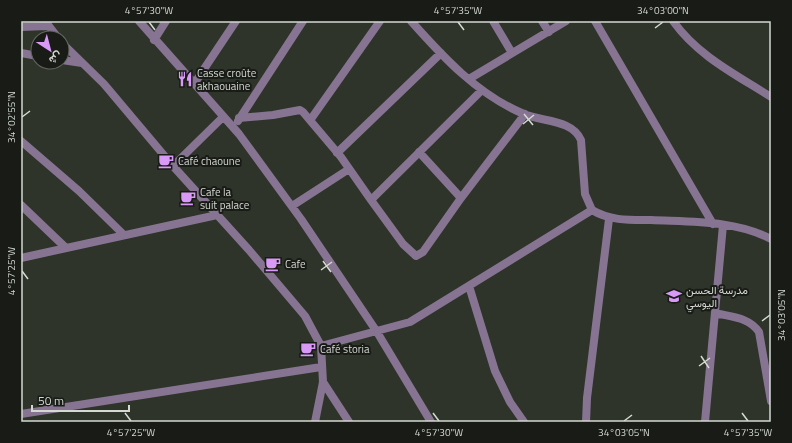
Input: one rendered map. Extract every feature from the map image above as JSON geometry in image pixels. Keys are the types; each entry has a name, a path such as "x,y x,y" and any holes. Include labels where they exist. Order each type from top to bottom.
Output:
{"street":[{"path":"139,21 154,40 234,128 292,206 377,332 432,422"},
{"path":"154,40 166,21"},
{"path":"194,84 236,21"},
{"path":"234,128 239,118 303,21"},
{"path":"311,119 380,21"},
{"path":"411,21 441,53 482,90 525,114 563,124 578,134 581,140 585,194 592,210 609,219 723,225 752,231 771,238"},
{"path":"493,21 512,53"},
{"path":"542,21 549,32"},
{"path":"469,79 566,21"},
{"path":"595,21 713,224"},
{"path":"673,21 689,42 711,60 771,96"},
{"path":"21,27 46,24"},
{"path":"70,51 104,84 173,166 305,316 321,346 323,382 315,422"},
{"path":"337,153 441,53"},
{"path":"70,61 82,63"},
{"path":"371,200 482,90"},
{"path":"239,118 273,116 300,110 311,119 403,244 416,256 423,252 461,198 525,114"},
{"path":"173,166 223,117"},
{"path":"21,141 79,191 124,235"},
{"path":"419,152 461,198"},
{"path":"292,206 349,169"},
{"path":"21,205 66,248"},
{"path":"321,346 410,322 592,210"},
{"path":"21,258 217,215"},
{"path":"586,422 587,398 609,219"},
{"path":"705,422 723,225"},
{"path":"469,286 495,371 510,402 524,422"},
{"path":"715,313 746,321 753,325 759,332 771,401"},
{"path":"23,422 21,414 321,367"},
{"path":"323,382 349,422"}],"place":[{"name":"Casse croûte akhaouaine","path":"185,79"},
{"name":"Café chaoune","path":"166,161"},
{"name":"Cafe la suit palace","path":"188,198"},
{"name":"Cafe","path":"273,264"},
{"name":"مدرسة الحسن اليوسي","path":"674,296"},
{"name":"Café storia","path":"308,349"}]}
